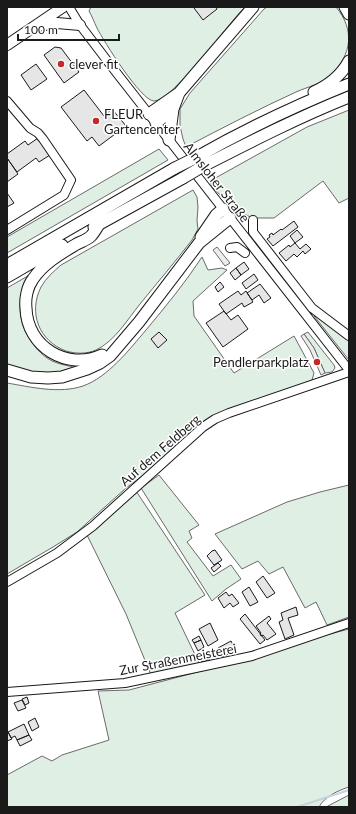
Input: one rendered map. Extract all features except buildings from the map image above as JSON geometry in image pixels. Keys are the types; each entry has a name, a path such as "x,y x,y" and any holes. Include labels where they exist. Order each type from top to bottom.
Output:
{"highway":[{"path":"149,114 179,93 253,7"},
{"path":"345,7 349,14"},
{"path":"281,114 291,103 335,80 345,69 349,61"},
{"path":"7,265 227,140 349,84"},
{"path":"169,140 173,109 179,93"},
{"path":"7,277 205,165 260,137 349,97"},
{"path":"156,123 173,109"},
{"path":"7,370 31,377 62,377 100,363 110,356 122,344 199,244 226,214"},
{"path":"100,224 91,236 46,264 32,279 28,289 26,315 30,329 39,343 59,357 71,360 94,359 122,344"}],"main road":[{"path":"7,45 62,7"},
{"path":"32,28 45,24 57,23 80,25"}],"street":[{"name":"Almsloher Straße","path":"69,7 80,25 349,371"},
{"path":"7,102 30,128 38,133 43,139 71,180 64,195 7,230"},
{"path":"253,220 253,232 312,308 349,336"},
{"path":"230,248 237,247 245,253"},
{"name":"Auf dem Feldberg","path":"7,582 57,553 93,526 203,427 215,419 349,371"},
{"name":"Zur Straßenmeisterei","path":"7,692 86,687 132,681 252,656 349,623"}],"green space":[{"path":"91,7 245,7 187,75 163,98 154,101 140,91 114,56 96,26 89,11"},
{"path":"267,7 336,7 346,24 348,33 347,50 343,59 331,75 323,81 268,105 186,147 180,126 180,109 190,93"},
{"path":"349,110 349,198 339,203 323,181 274,218 252,218 235,209 212,187 210,181 307,127"},
{"path":"159,149 168,160 7,253 7,237"},
{"path":"193,190 197,197 198,229 192,240 115,336 96,350 85,353 66,351 49,340 38,325 36,307 37,297 41,287 50,275 61,265"},
{"path":"202,257 208,270 222,268 227,270 193,301 194,316 234,373 294,336 314,373 312,380 308,383 207,420 197,426 153,468 126,488 77,532 7,574 7,383 55,390 74,388 92,382 118,362 175,294"},
{"path":"33,273 24,290 20,304 22,324 26,333 31,342 44,356 52,361 79,368 48,374 29,374 7,367 7,288"},
{"path":"314,316 320,316 349,341 349,360"},
{"path":"308,332 334,365 335,368 332,372 325,373 314,348 304,334"},
{"path":"159,475 199,525 189,531 192,538 187,542 213,576 231,565 241,579 212,601 141,488"},
{"path":"349,485 349,617 327,625 316,602 305,608 283,567 269,574 258,561 242,569 215,534 287,502"},
{"path":"136,491 205,595 175,613 200,665 151,675 126,614 87,535"},
{"path":"349,629 349,787 328,797 319,807 7,807 7,775 42,756 52,761 62,755 109,740 98,691 129,690 270,653 307,640"},
{"path":"349,795 349,807 326,807"}],"shaded area":[{"path":"217,247 230,263 225,266 213,250"},
{"name":"Pendlerparkplatz","path":"304,334 314,348 325,373 321,375 310,350 301,336"}],"waterway":[{"path":"297,807 349,790"}],"place":[{"name":"clever fit","path":"61,64"},
{"name":"FLEUR Gartencenter","path":"96,121"},
{"name":"Pendlerparkplatz","path":"317,362"}]}
